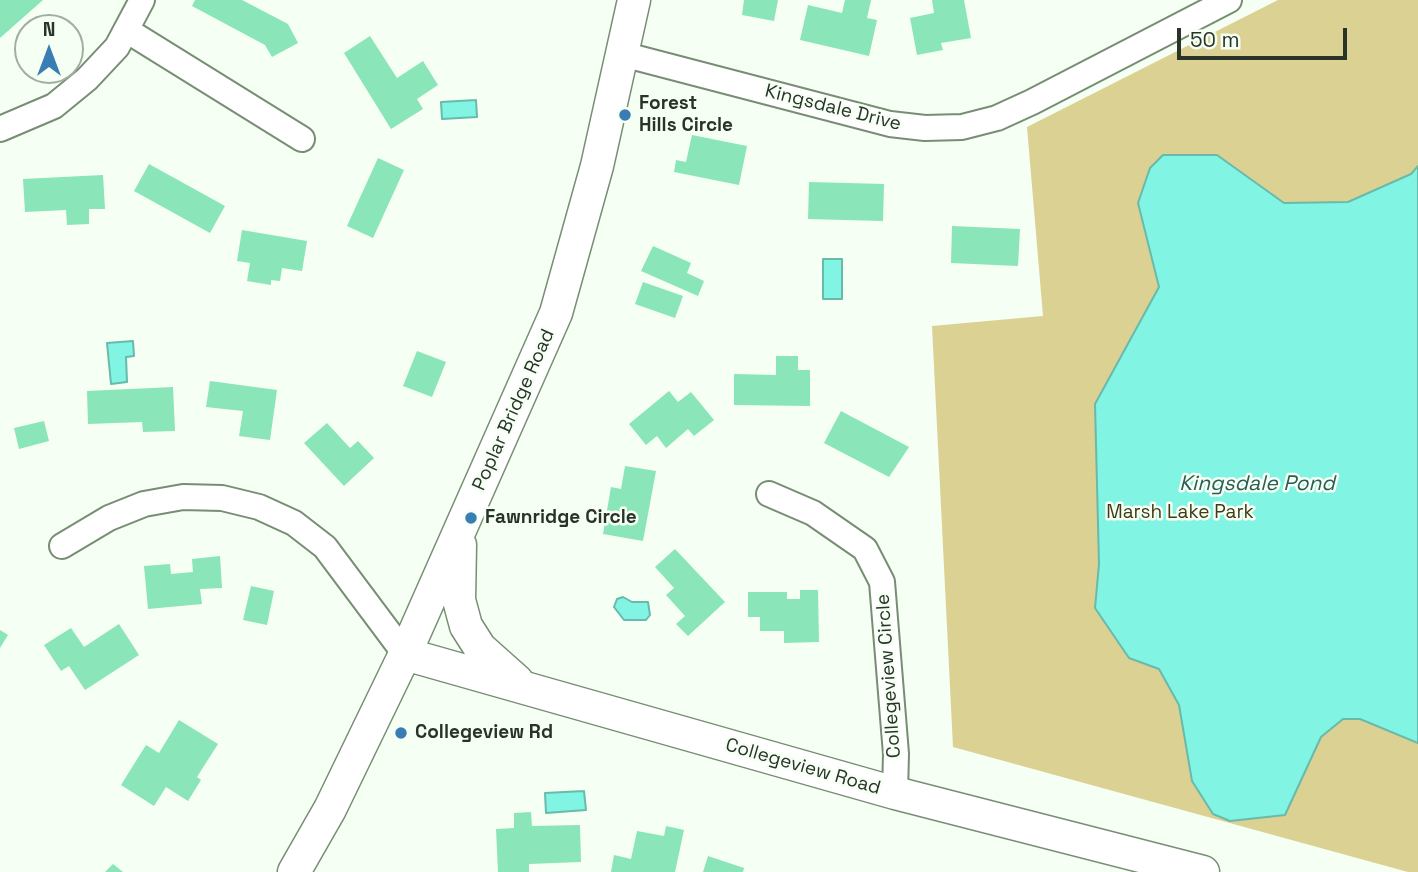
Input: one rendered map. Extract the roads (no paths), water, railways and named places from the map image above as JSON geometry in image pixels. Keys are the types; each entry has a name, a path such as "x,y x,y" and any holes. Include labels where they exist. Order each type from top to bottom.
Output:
{"street":[{"path":"0,129 54,106 87,79 128,32 142,0"},
{"name":"Poplar Bridge Road","path":"294,872 330,809 405,654 556,313 597,166 634,0"},
{"name":"Kingsdale Drive","path":"622,54 890,124 925,128 962,127 997,118 1032,102 1229,0"},
{"path":"128,32 302,139"},
{"name":"Collegeview Circle","path":"769,494 813,513 865,549 882,582 896,754 895,793"},
{"path":"62,546 109,518 144,504 183,497 222,498 259,507 294,523 325,547 405,654"},
{"path":"462,528 459,600 466,626 485,653 526,689"},
{"name":"Collegeview Road","path":"405,654 895,793 1192,871"}],"water":[{"path":"476,100 477,117 442,119 441,102"},
{"name":"Kingsdale Pond","path":"1163,155 1217,155 1284,203 1348,202 1411,174 1418,166 1418,743 1360,719 1343,719 1321,737 1285,815 1230,821 1213,814 1192,781 1179,705 1159,669 1129,658 1095,608 1099,564 1095,404 1159,287 1138,203 1150,168"},
{"path":"823,259 842,259 842,299 823,299"},
{"path":"133,341 134,356 126,357 127,382 111,384 107,343"},
{"path":"623,597 632,602 648,602 650,615 646,620 624,620 614,607 617,599"},
{"path":"584,791 586,810 546,813 545,793"}],"place":[{"name":"Forest Hills Circle","path":"625,115"},
{"name":"Fawnridge Circle","path":"471,518"},
{"name":"Collegeview Rd","path":"401,733"}],"park label":[{"name":"Marsh Lake Park","path":"1180,513"}]}
